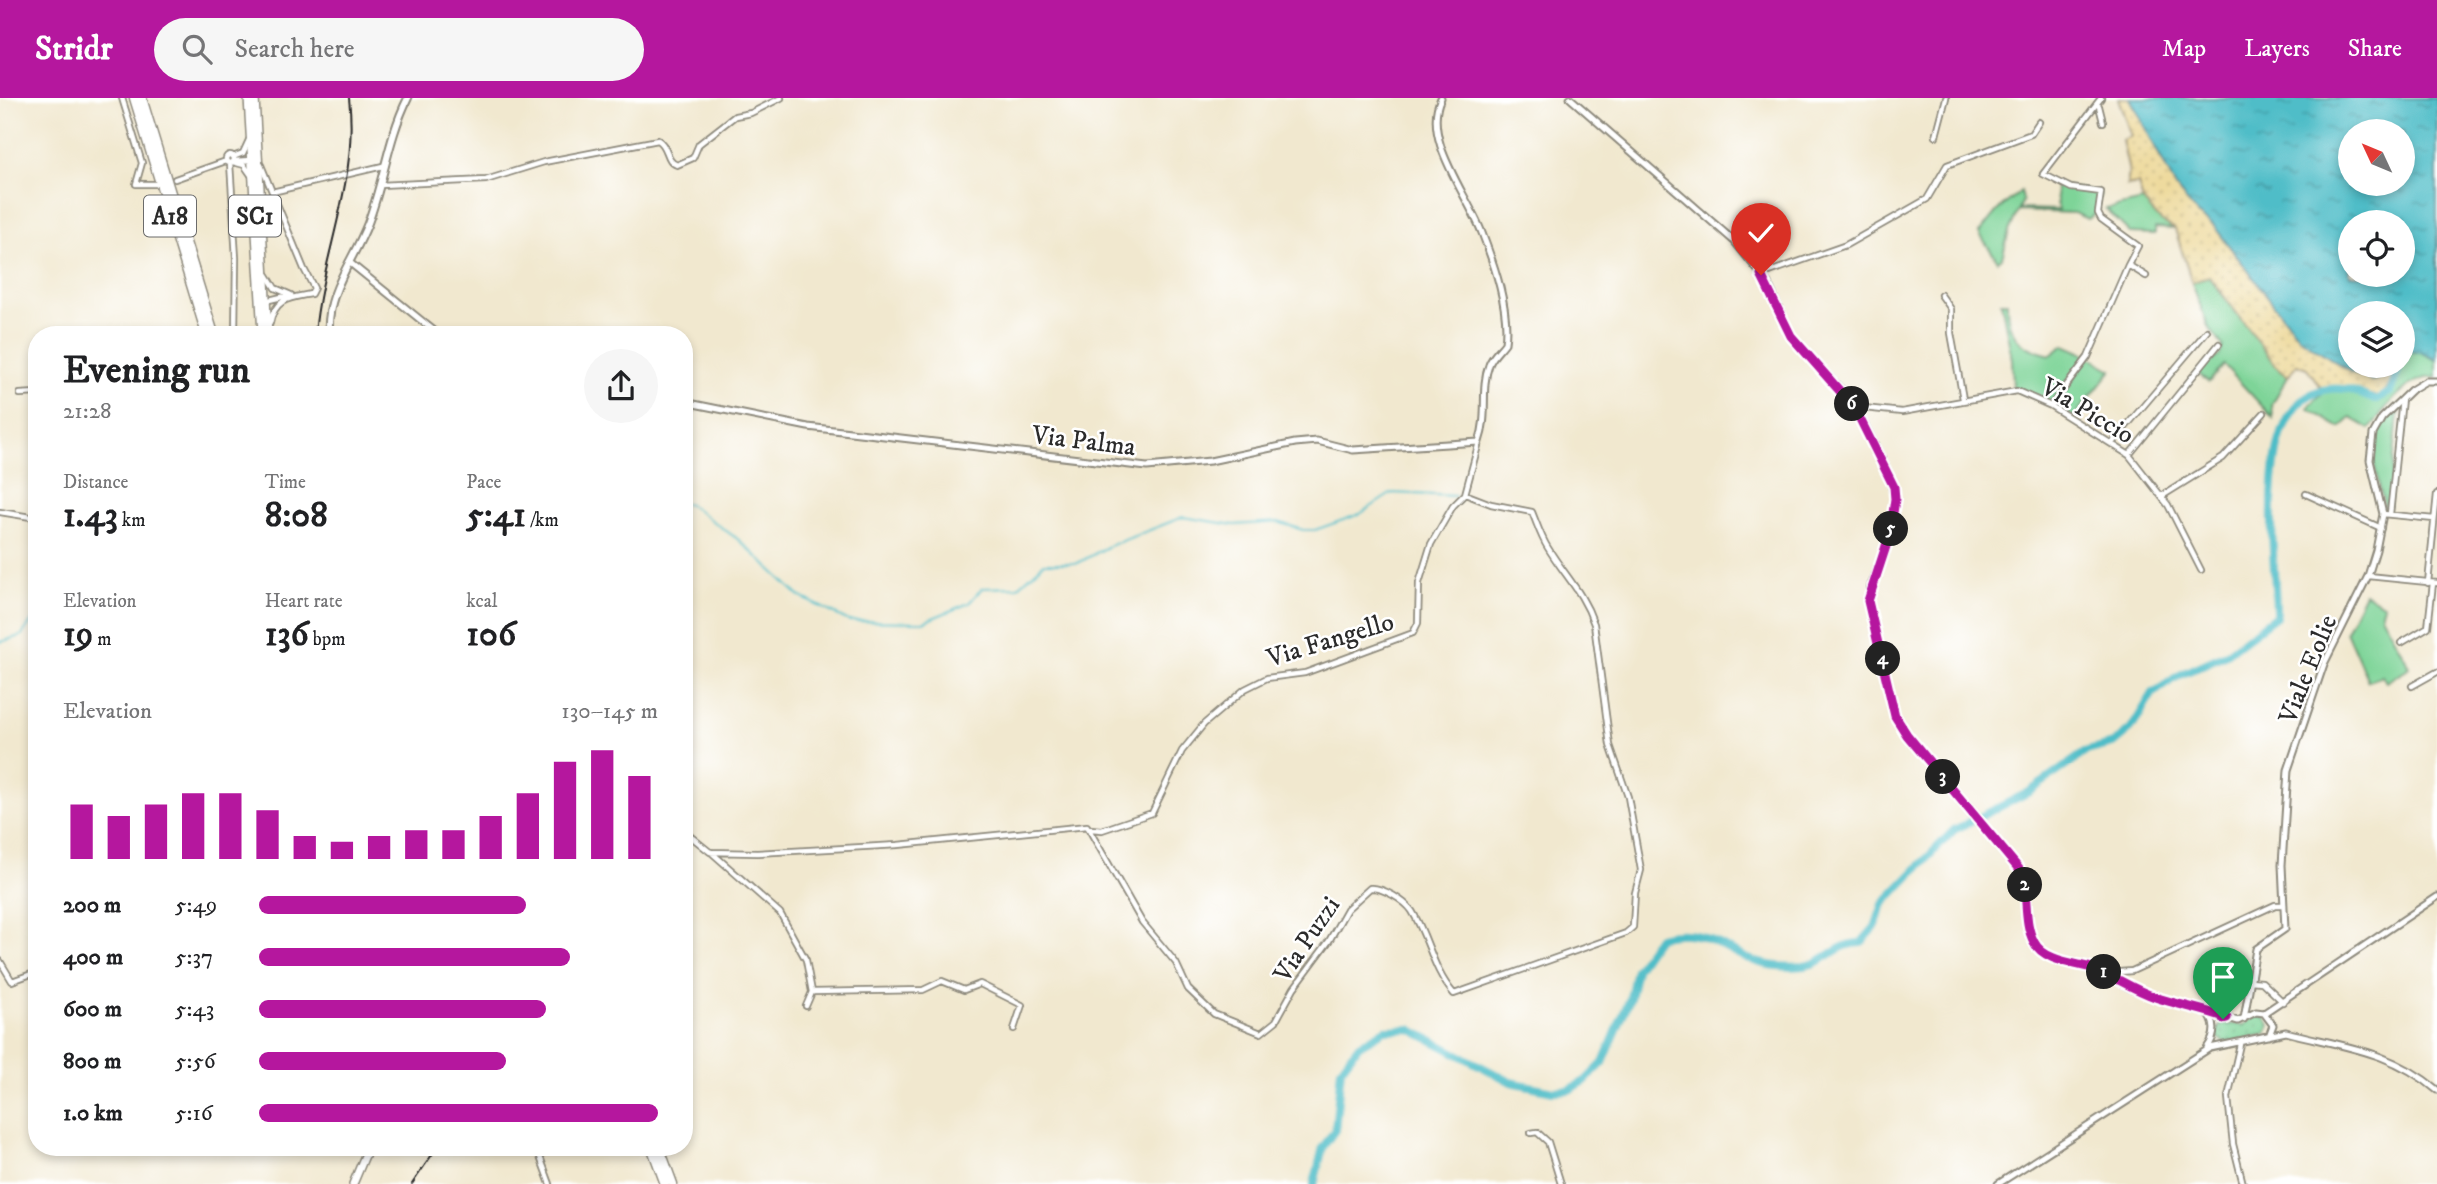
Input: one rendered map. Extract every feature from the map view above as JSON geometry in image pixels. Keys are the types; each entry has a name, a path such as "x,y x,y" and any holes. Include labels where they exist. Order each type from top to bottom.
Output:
{"highway":[{"name":"A18","path":"134,98 204,326"},
{"name":"A18","path":"142,98 212,326"},
{"path":"655,1156 665,1184"},
{"path":"663,1156 673,1184"}],"main road":[{"name":"SC1","path":"247,98 264,270 263,300"},
{"name":"SC1","path":"256,98 252,177 265,326"},
{"path":"329,326 331,298 369,220 388,142 408,98"},
{"path":"353,1184 365,1156"}],"street":[{"path":"122,98 142,163 136,184 156,184"},
{"path":"256,98 261,163 303,269 314,288 311,294 263,300"},
{"path":"379,185 486,180 544,162 658,140 663,143 669,160 677,165 694,158 699,144 735,116 759,110 781,98"},
{"name":"Via Fangello","path":"1091,829 1102,830 1152,813 1182,751 1204,724 1245,689 1266,678 1305,673 1413,633 1418,623 1419,583 1431,544 1453,506 1465,494 1486,418 1486,373 1490,361 1505,343 1504,318 1483,235 1439,139 1436,112 1441,98"},
{"path":"1570,98 1711,219 1761,275 1791,336 1854,407 1895,493 1890,534 1868,601 1895,716 1907,735 1991,833 2022,876 2030,931 2036,946 2047,955 2105,973 2147,994 2242,1021 2256,1012 2264,1013 2282,1003 2437,897"},
{"path":"1936,136 1946,98"},
{"path":"2051,406 2088,357 2138,246 2101,219 2098,213 2101,192 2071,188 2043,174 2099,105 2101,98"},
{"path":"2099,105 2103,122"},
{"path":"1761,275 1846,246 1927,199 1947,165 2031,134 2039,122"},
{"path":"235,326 236,258 232,160 249,139"},
{"path":"175,179 232,160 253,158"},
{"path":"232,160 244,165 252,177"},
{"path":"272,192 383,166"},
{"path":"349,262 428,326"},
{"path":"2128,265 2146,276"},
{"path":"264,270 275,288 291,296"},
{"path":"1941,295 1951,309 1951,333 1963,399"},
{"path":"268,326 274,309 291,296"},
{"path":"2112,443 2207,331"},
{"path":"2129,455 2219,344"},
{"name":"Viale Eolie","path":"2242,1021 2256,949 2285,929 2282,865 2288,769 2324,664 2368,576 2381,528 2383,514 2371,460 2371,443 2377,425 2402,398 2426,381 2437,381"},
{"name":"Via Piccio","path":"1854,407 1902,412 2017,391 2051,406 2129,455 2162,496 2201,570"},
{"path":"20,394 28,394"},
{"path":"2390,514 2402,398"},
{"name":"Via Palma","path":"693,404 808,426 1147,467 1210,461 1295,443 1317,442 1353,450 1479,442"},
{"path":"2162,496 2223,458 2264,413"},
{"name":"Via Puzzi","path":"1091,829 1099,849 1130,903 1151,937 1176,963 1188,989 1214,1014 1261,1033 1276,1021 1294,988 1329,941 1347,909 1370,888 1386,892 1413,912 1432,960 1454,994 1549,963 1630,931 1641,870 1628,797 1610,745 1594,624 1589,610 1580,590 1545,544 1532,512 1491,504 1465,494"},
{"path":"2306,494 2381,528"},
{"path":"2401,643 2428,626 2437,494"},
{"path":"0,512 28,517"},
{"path":"2383,514 2434,519"},
{"path":"2368,576 2433,583"},
{"path":"2412,686 2437,672"},
{"path":"710,852 778,853 898,845 1081,825 1091,829"},
{"path":"693,838 780,913 806,960 812,992 806,1006"},
{"path":"2105,973 2132,971 2275,905 2284,905"},
{"path":"0,961 12,981 28,975"},
{"path":"812,992 923,990 942,981 964,990 980,984 1022,1005 1014,1029"},
{"path":"2250,981 2262,982 2282,1003"},
{"path":"2248,995 2249,1004 2256,1012"},
{"path":"2269,1036 2282,1003"},
{"path":"2200,1055 2214,1037 2214,1027 2204,1011"},
{"path":"2264,1013 2286,1032 2383,1056 2411,1070 2437,1090"},
{"path":"2214,1027 2227,1018"},
{"path":"1998,1184 2200,1055 2225,1046 2286,1032"},
{"path":"2214,1037 2237,1055"},
{"path":"2240,1044 2228,1097 2229,1119 2243,1184"},
{"path":"1531,1133 1537,1132 1548,1142 1561,1184"},
{"path":"540,1156 550,1184"}],"green space":[{"path":"2055,184 2100,194 2095,214 2088,219 2074,213 2018,211 2002,258 1998,261 1979,233 1997,211 2021,191 2023,200 2019,209 2058,210"},
{"path":"2143,201 2161,221 2175,229 2155,228 2155,234 2130,233 2106,209"},
{"path":"2208,276 2278,368 2288,376 2272,404 2273,418 2224,365 2209,382 2197,373 2220,355 2223,346 2208,326 2192,283"},
{"path":"2001,302 2007,302 2012,331 2023,344 2051,355 2064,345 2087,355 2050,403 2013,389 2012,359"},
{"path":"2415,352 2437,360 2437,378 2417,381 2408,387 2390,403 2370,429 2351,418 2340,428 2308,408 2318,397 2334,387 2378,397 2394,378 2415,378"},
{"path":"2089,357 2112,370 2074,417 2054,406"},
{"path":"2399,404 2387,511 2373,450 2383,423"},
{"path":"2365,593 2384,605 2381,615 2410,667 2386,682 2382,676 2368,681 2346,631"},
{"path":"2256,1016 2265,1017 2270,1025 2266,1034 2225,1043 2218,1038 2216,1032 2222,1023 2244,1025"}],"sand":[{"path":"2118,98 2130,98 2197,214 2213,225 2299,337 2338,361 2338,378 2366,378 2371,381 2392,378 2385,392 2376,396 2343,387 2323,390 2307,368 2297,364 2288,376 2278,368 2209,276 2192,283 2175,229 2161,221 2143,201 2138,184 2127,186 2129,172 2122,140 2131,136"}],"water":[{"path":"2130,98 2437,98 2437,360 2415,352 2415,301 2338,301 2338,364 2299,337 2213,225 2197,214 2176,188"}],"waterway":[{"path":"1314,1184 1323,1147 1335,1130 1341,1069 1359,1045 1385,1030 1410,1029 1511,1082 1553,1091 1569,1090 1585,1081 1603,1063 1630,998 1636,969 1658,937 1692,934 1754,961 1785,967 1812,964 1841,948 1861,943 1875,927 1883,904 1954,830 2029,792 2087,751 2113,744 2131,729 2153,693 2180,675 2226,654 2276,616 2273,477 2279,441 2292,412 2313,393 2345,389 2375,400 2390,392 2395,378"},
{"path":"693,507 739,540 799,596 849,621 923,622 969,603 982,588 1018,587 1044,563 1078,563 1109,546 1183,517 1234,525 1278,522 1303,530 1315,530 1360,514 1392,493 1455,496"},
{"path":"0,642 21,636 28,626"}],"railway":[{"path":"316,326 349,158 349,98"},
{"path":"412,1184 431,1156"}],"route":[{"path":"1761,275 1768,283 1791,336 1840,388 1854,407 1894,487 1890,534 1885,554 1871,585 1868,601 1895,716 1907,735 2019,869 2025,882 2030,931 2036,946 2047,955 2093,968 2129,987 2156,997 2227,1018 2223,1019"}]}
